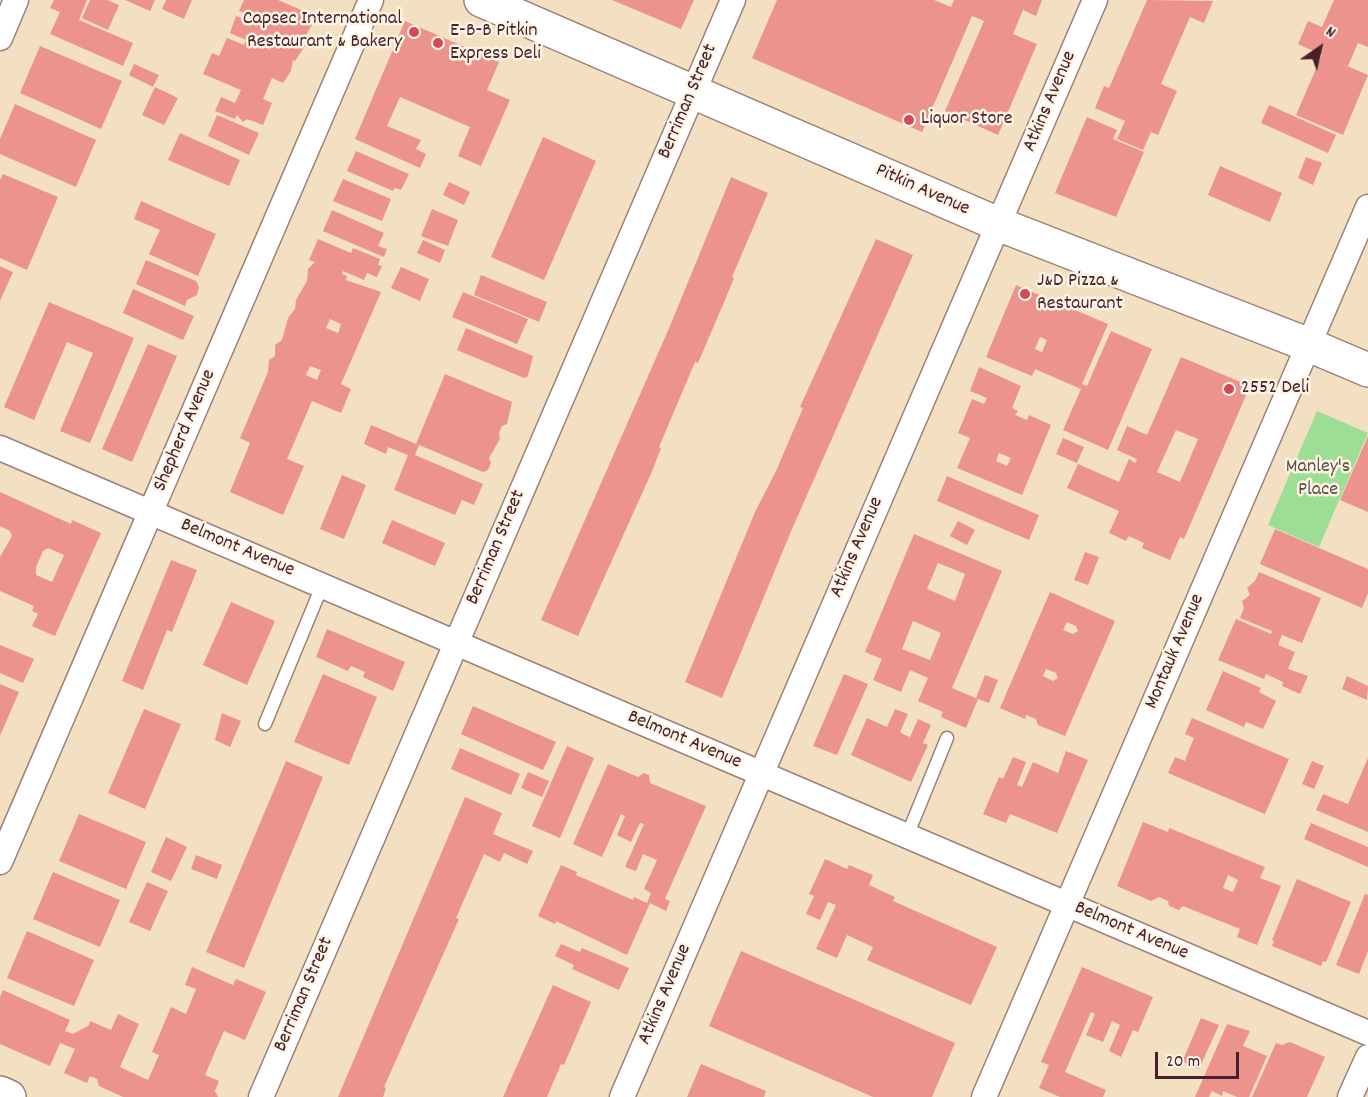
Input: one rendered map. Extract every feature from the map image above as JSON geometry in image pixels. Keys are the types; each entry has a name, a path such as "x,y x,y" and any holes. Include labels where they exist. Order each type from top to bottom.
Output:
{"street":[{"path":"0,38 16,0"},
{"name":"Shepherd Avenue","path":"0,862 371,0"},
{"name":"Pitkin Avenue","path":"481,0 998,224 1368,370"},
{"name":"Berriman Street","path":"261,1097 733,0"},
{"name":"Atkins Avenue","path":"622,1097 1095,0"},
{"name":"Montauk Avenue","path":"984,1097 1368,207"},
{"name":"Belmont Avenue","path":"0,447 1368,1033"},
{"path":"1350,1097 1368,1057"},
{"path":"0,1093 9,1097"}],"lane":[{"path":"265,724 322,586"},
{"path":"907,836 947,738"}],"green space":[{"name":"Manley's Place","path":"1317,411 1368,433 1319,547 1268,525"}],"building":[{"path":"54,0 87,0 79,20 133,43 123,66 50,34 60,12 50,8"},
{"path":"90,0 107,0 119,5 108,30 82,18"},
{"path":"125,0 155,0 150,11"},
{"path":"166,0 192,0 184,19 162,9"},
{"path":"244,0 278,0 313,15 313,23 302,42 305,46 295,61 293,60 291,71 283,83 272,78 263,99 272,103 263,125 247,119 243,122 237,115 235,119 215,111 221,97 235,103 241,90 203,74 212,53 219,56 227,38 244,45 246,40 230,33 236,16 253,22 255,18 239,11"},
{"path":"612,0 694,0 681,29"},
{"path":"777,0 934,0 951,7 954,0 1042,0 1036,16 1023,10 1013,34 1037,44 998,135 945,111 984,21 972,16 922,132 752,58"},
{"path":"1147,0 1213,1 1204,23 1190,17 1161,84 1177,91 1158,135 1151,132 1143,150 1117,139 1125,121 1095,108 1104,86 1109,88"},
{"path":"1334,0 1368,0 1368,47 1358,43 1348,66 1338,62 1368,75 1343,135 1296,115 1322,55 1298,44 1308,21 1322,27"},
{"path":"405,21 499,62 487,90 510,100 481,166 458,156 470,127 400,97 387,126 421,140 416,149 426,154 420,168 355,139"},
{"path":"40,46 122,81 101,129 20,93"},
{"path":"134,64 159,75 153,87 129,75"},
{"path":"155,87 178,98 164,125 142,115"},
{"path":"15,104 96,140 76,187 0,154 0,139"},
{"path":"1269,105 1336,135 1328,153 1261,123"},
{"path":"217,115 259,133 249,155 208,136"},
{"path":"1087,117 1117,130 1113,139 1144,152 1116,217 1055,193"},
{"path":"180,133 240,160 229,186 168,160"},
{"path":"543,137 596,161 544,280 491,257"},
{"path":"356,151 409,174 401,190 395,188 393,191 347,171"},
{"path":"1306,157 1322,163 1313,185 1298,178"},
{"path":"1220,166 1282,193 1270,222 1208,195"},
{"path":"3,174 58,197 27,270 0,258 0,180"},
{"path":"731,177 768,193 698,363 695,362 659,447 661,448 653,469 578,636 541,620 670,326"},
{"path":"343,179 391,199 382,221 333,201"},
{"path":"449,182 470,192 464,205 443,195"},
{"path":"141,201 216,234 198,276 149,254 160,230 134,219"},
{"path":"432,209 458,220 448,246 421,236"},
{"path":"332,210 384,233 378,246 387,249 384,257 323,231"},
{"path":"318,239 351,253 353,248 380,259 378,265 382,266 377,277 367,273 364,280 343,271 342,274 347,276 346,280 381,292 341,384 351,389 341,413 312,401 287,459 304,466 283,515 230,492 250,443 240,438 268,372 269,360 275,356 275,345 282,340 288,318 295,309 296,300 307,281 308,269 315,262 309,260","holes":["330,319 341,324 338,333 326,328","310,366 321,370 317,380 306,375"]},
{"path":"876,239 913,255 792,529 722,698 685,682 755,512 776,471 803,408 800,407"},
{"path":"423,240 445,250 440,263 417,253"},
{"path":"146,260 196,281 199,287 197,295 187,300 185,306 136,284"},
{"path":"0,266 13,272 0,301"},
{"path":"401,267 429,279 420,301 391,288"},
{"path":"481,275 547,302 539,322 474,295"},
{"path":"1016,285 1108,324 1082,384 1087,386 1111,331 1152,349 1108,450 1063,430 1081,389 1035,369 1032,376 986,357","holes":["1040,337 1047,340 1042,352 1035,349"]},
{"path":"133,289 194,316 183,340 123,313"},
{"path":"463,292 528,319 517,344 452,317"},
{"path":"49,302 134,338 90,443 60,431 93,353 67,342 34,420 4,407"},
{"path":"466,328 533,356 528,376 524,378 457,350"},
{"path":"148,344 177,356 132,462 102,449"},
{"path":"1181,357 1250,386 1184,539 1180,537 1170,560 1142,548 1144,543 1129,536 1126,541 1109,533 1119,511 1067,488 1078,464 1119,482 1129,459 1135,463 1137,459 1117,450 1127,426 1147,435","holes":["1176,430 1198,439 1180,482 1157,472"]},
{"path":"979,367 1021,386 1012,408 1018,411 1015,415 1027,420 1029,415 1051,425 1022,495 957,468 970,438 958,433 972,399 984,404 987,398 970,391","holes":["999,453 1011,458 1007,466 996,461"]},
{"path":"445,374 512,402 507,424 502,426 499,433 500,439 489,458 491,463 488,470 483,472 419,445 415,455 483,484 474,505 462,500 455,515 394,490 408,455 388,447 386,454 364,444 371,425 416,444"},
{"path":"1368,436 1368,512 1340,500"},
{"path":"1063,438 1084,447 1077,463 1056,454"},
{"path":"342,475 366,485 344,539 320,529"},
{"path":"947,476 1039,515 1029,540 937,501"},
{"path":"0,492 71,524 72,520 101,533 55,636 32,626 38,614 32,611 34,606 0,591 0,557 12,536 10,531 0,526","holes":["48,548 64,555 52,582 36,575 36,567 43,551"]},
{"path":"392,520 445,543 435,566 382,543"},
{"path":"958,521 975,530 967,545 950,536"},
{"path":"1275,529 1368,569 1368,593 1362,608 1260,564"},
{"path":"914,534 1002,571 952,688 978,699 966,728 941,717 943,712 918,701 928,678 910,670 901,692 873,680 882,659 865,652","holes":["938,563 965,574 955,601 927,589","913,621 941,633 930,660 902,649"]},
{"path":"1085,552 1099,557 1088,585 1074,580"},
{"path":"171,560 197,570 172,632 167,630 143,690 122,681"},
{"path":"1259,572 1321,598 1302,643 1282,635 1278,645 1295,652 1288,669 1308,676 1300,694 1282,686 1283,682 1266,674 1264,679 1218,660 1236,619 1271,634 1272,631 1240,618 1244,608 1242,601 1250,595 1247,588 1255,581"},
{"path":"1050,592 1115,621 1065,736 1038,725 1036,719 1026,715 1025,719 1000,708","holes":["1067,622 1076,626 1078,631 1073,634 1063,630","1046,669 1056,673 1058,678 1053,681 1043,676"]},
{"path":"231,602 275,621 247,685 203,665"},
{"path":"327,629 405,662 393,691 363,677 365,672 351,666 348,671 316,657"},
{"path":"0,645 34,659 23,683 0,673"},
{"path":"1223,671 1261,688 1259,692 1276,701 1263,729 1246,722 1244,727 1206,710"},
{"path":"323,674 377,697 349,765 294,742"},
{"path":"844,674 868,684 837,755 813,746"},
{"path":"985,675 998,680 989,703 976,698"},
{"path":"1347,676 1368,686 1367,700 1342,689"},
{"path":"0,684 19,692 0,736"},
{"path":"473,706 556,742 543,770 461,734"},
{"path":"144,709 181,724 145,809 108,793"},
{"path":"895,709 908,714 900,732 905,735 910,737 918,719 931,725 923,743 928,745 911,782 851,755 867,718 887,727"},
{"path":"222,713 241,721 230,747 215,740"},
{"path":"1192,718 1289,759 1265,814 1168,773 1175,757 1185,761 1194,738 1185,734"},
{"path":"567,746 594,758 560,838 532,826"},
{"path":"460,748 520,774 511,795 451,769"},
{"path":"1066,751 1088,760 1057,833 1010,814 1006,823 983,814 999,777 1003,779 1013,757 1026,762 1017,785 1022,787 1033,762 1058,773"},
{"path":"1368,758 1368,832 1316,810 1323,794 1348,804"},
{"path":"286,761 323,777 244,968 206,952"},
{"path":"1312,761 1324,766 1314,789 1302,784"},
{"path":"608,764 638,777 644,773 649,775 650,783 706,806 665,899 670,901 666,911 650,903 627,955 556,921 555,924 538,916 561,865 577,872 576,875 633,900 634,897 647,903 651,893 644,889 657,860 643,854 636,871 625,867 644,824 640,823 631,842 617,835 625,816 621,814 602,857 573,844"},
{"path":"528,772 549,781 542,797 521,788"},
{"path":"465,797 502,813 493,834 533,851 527,864 504,853 500,862 484,854 456,918 459,919 384,1087 386,1088 383,1097 338,1097"},
{"path":"79,814 146,842 126,889 59,861"},
{"path":"1143,822 1168,832 1169,828 1265,867 1260,878 1281,886 1257,945 1237,937 1240,929 1183,906 1179,910 1169,906 1168,901 1159,897 1151,901 1117,886","holes":["1228,875 1238,880 1233,892 1223,888"]},
{"path":"1311,823 1368,847 1368,867 1304,839"},
{"path":"166,837 187,847 171,881 151,872"},
{"path":"196,855 222,865 217,879 191,869"},
{"path":"825,859 847,869 849,865 873,875 869,885 895,897 893,901 997,947 971,1005 867,960 873,947 847,935 837,958 816,949 836,905 828,902 820,920 806,914 814,896 809,894"},
{"path":"53,872 120,900 100,947 33,919"},
{"path":"1297,879 1351,902 1326,962 1323,961 1321,966 1272,946 1274,941 1272,940"},
{"path":"147,882 168,891 150,931 129,922"},
{"path":"1365,894 1368,895 1368,951 1359,974 1336,965"},
{"path":"27,931 94,960 74,1006 7,978"},
{"path":"561,944 580,952 582,948 629,968 619,990 572,969 574,965 555,956"},
{"path":"741,951 955,1043 932,1097 873,1097 709,1026"},
{"path":"192,967 233,985 236,979 266,992 245,1040 224,1031 205,1075 219,1081 215,1091 218,1097 123,1097 99,1086 97,1079 90,1076 87,1083 64,1073 75,1049 60,1043 50,1066 0,1044 0,997 3,990 70,1020 65,1031 73,1034 89,1025 90,1021 111,1030 118,1014 139,1024 120,1067 148,1080 159,1055 152,1052 171,1007 186,1014 196,989 185,985"},
{"path":"1082,967 1153,997 1138,1032 1133,1030 1121,1057 1109,1051 1120,1025 1112,1021 1103,1042 1086,1035 1095,1014 1091,1012 1065,1072 1106,1090 1103,1097 1060,1097 1039,1088 1049,1065 1041,1062"},
{"path":"553,985 591,1002 564,1065 561,1064 547,1097 503,1097"},
{"path":"1201,1018 1219,1025 1199,1069 1182,1062"},
{"path":"1227,1024 1250,1031 1243,1046 1267,1056 1249,1097 1237,1097 1223,1091 1222,1096 1212,1091 1209,1097 1195,1097"},
{"path":"1290,1042 1325,1057 1307,1097 1252,1097 1276,1043 1282,1045"},
{"path":"701,1064 766,1091 764,1097 687,1097"}],"place":[{"name":"Capsec International Restaurant & Bakery","path":"414,32"},
{"name":"E-B-B Pitkin Express Deli","path":"438,43"},
{"name":"Liquor Store","path":"909,120"},
{"name":"J&D Pizza & Restaurant","path":"1025,294"},
{"name":"2552 Deli","path":"1229,389"}]}
